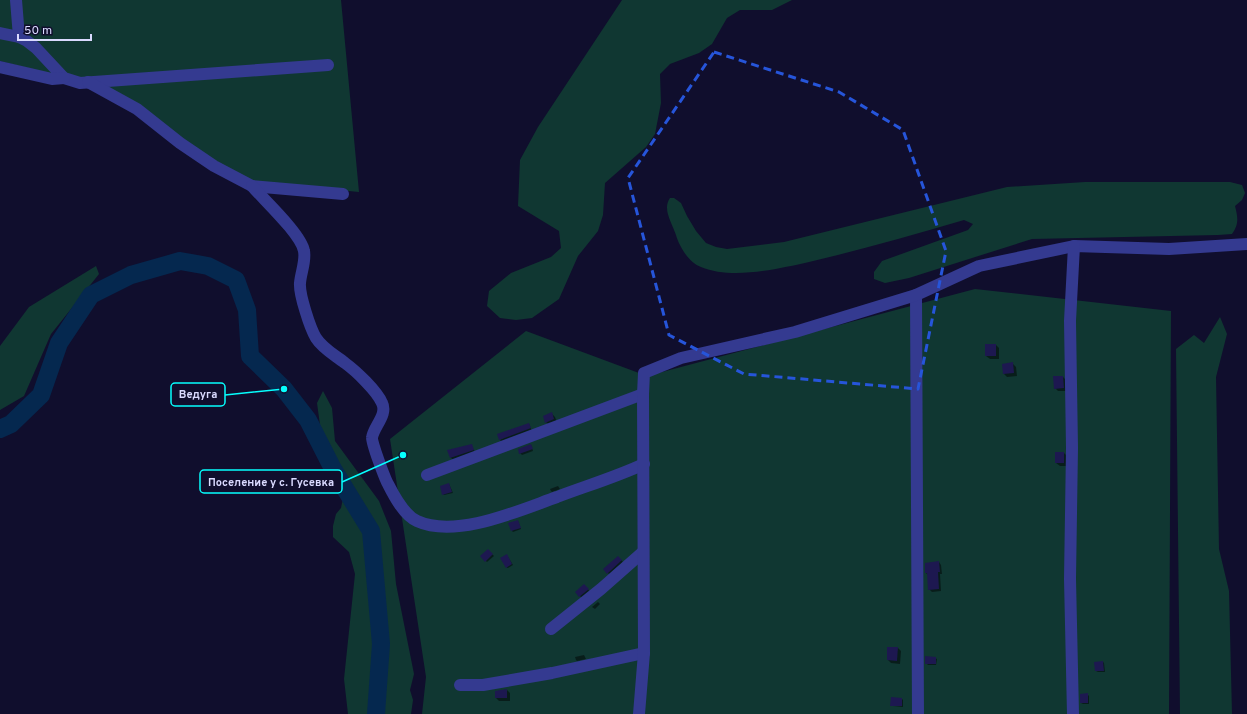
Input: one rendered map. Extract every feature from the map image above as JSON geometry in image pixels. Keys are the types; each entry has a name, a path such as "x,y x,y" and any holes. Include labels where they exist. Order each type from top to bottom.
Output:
{"street":[{"path":"16,0 19,37"},
{"path":"0,33 19,37 36,48 64,78"},
{"path":"0,67 52,79 64,78 80,83 328,65"},
{"path":"88,82 137,109 180,143 214,166 252,186 294,232 301,242 304,251 300,284 312,328 317,339 364,379 383,403 383,414 372,438 372,445 380,460 387,483 405,511 415,520 427,525 440,527 487,521 531,507 602,480 625,473 644,464"},
{"path":"252,186 343,194"},
{"path":"639,714 644,653 644,373 681,358 795,332 916,295 979,266 1074,246 1169,249 1247,244"},
{"path":"1072,714 1070,579 1072,448 1070,321 1074,246"},
{"path":"916,295 918,714"},
{"path":"427,475 643,394"},
{"path":"550,628 601,589 643,552"},
{"path":"460,685 483,685 552,673 644,653"}],"highlighted area":[{"path":"714,52 839,92 903,130 946,251 918,389 744,374 669,335 628,178"}],"green space":[{"path":"0,0 341,0 359,192 247,181 84,82 0,61"},
{"path":"622,0 792,0 772,10 740,10 727,18 712,44 699,53 670,64 660,74 661,103 655,134 646,147 605,183 603,215 598,231 578,256 559,299 532,318 516,320 500,318 487,306 489,291 511,273 551,257 561,248 559,231 518,206 520,160 538,127"},
{"path":"1085,182 1230,182 1242,185 1245,193 1242,200 1235,206 1237,221 1236,227 1232,234 1032,239 909,278 885,283 874,279 874,272 882,261 968,230 973,224 964,220 886,242 783,268 755,272 726,273 713,271 692,262 682,249 677,239 667,211 670,198 674,198 681,203 696,231 706,243 727,249 784,242 1007,187"},
{"path":"96,266 99,274 51,334 24,396 0,410 0,346 29,307"},
{"path":"975,289 1171,311 1169,714 422,714 426,677 390,439 526,331 647,376"},
{"path":"1220,317 1227,334 1216,377 1219,549 1229,591 1232,714 1180,714 1176,349 1194,335 1204,343"},
{"path":"323,391 332,408 335,441 379,501 391,531 396,584 414,674 410,690 413,700 411,714 348,714 344,679 355,574 349,552 333,537 333,526 336,514 341,508 343,498 333,456 320,425 317,403"}],"building":[{"path":"985,344 996,344 996,356 985,356"},
{"path":"1013,362 1014,373 1003,374 1002,364"},
{"path":"1053,376 1063,376 1064,388 1054,389"},
{"path":"552,412 554,419 545,423 543,416"},
{"path":"529,423 531,428 499,440 497,434"},
{"path":"472,444 474,450 450,458 447,450"},
{"path":"531,444 533,449 519,454 518,449"},
{"path":"1055,452 1064,452 1064,463 1055,463"},
{"path":"449,483 452,492 442,495 440,486"},
{"path":"518,520 521,528 511,531 508,523"},
{"path":"488,549 493,554 485,562 480,556"},
{"path":"507,554 512,564 506,568 500,558"},
{"path":"618,556 622,560 607,574 603,569"},
{"path":"939,561 939,589 928,590 925,563"},
{"path":"584,584 589,589 579,597 575,592"},
{"path":"887,647 898,647 897,661 887,660"},
{"path":"925,656 936,657 936,664 925,664"},
{"path":"1103,661 1104,671 1095,671 1094,662"},
{"path":"507,689 507,698 495,698 495,691"},
{"path":"1088,693 1088,703 1080,703 1080,694"},
{"path":"891,697 902,698 902,706 890,706"}],"waterway":[{"path":"0,429 11,424 41,395 59,343 91,295 131,275 180,261 208,266 236,280 247,310 250,356 284,389 308,420 333,469 371,531 381,644 376,714"}],"place":[{"name":"Ведуга","path":"284,389"},
{"name":"Поселение у с. Гусевка","path":"403,455"}]}
